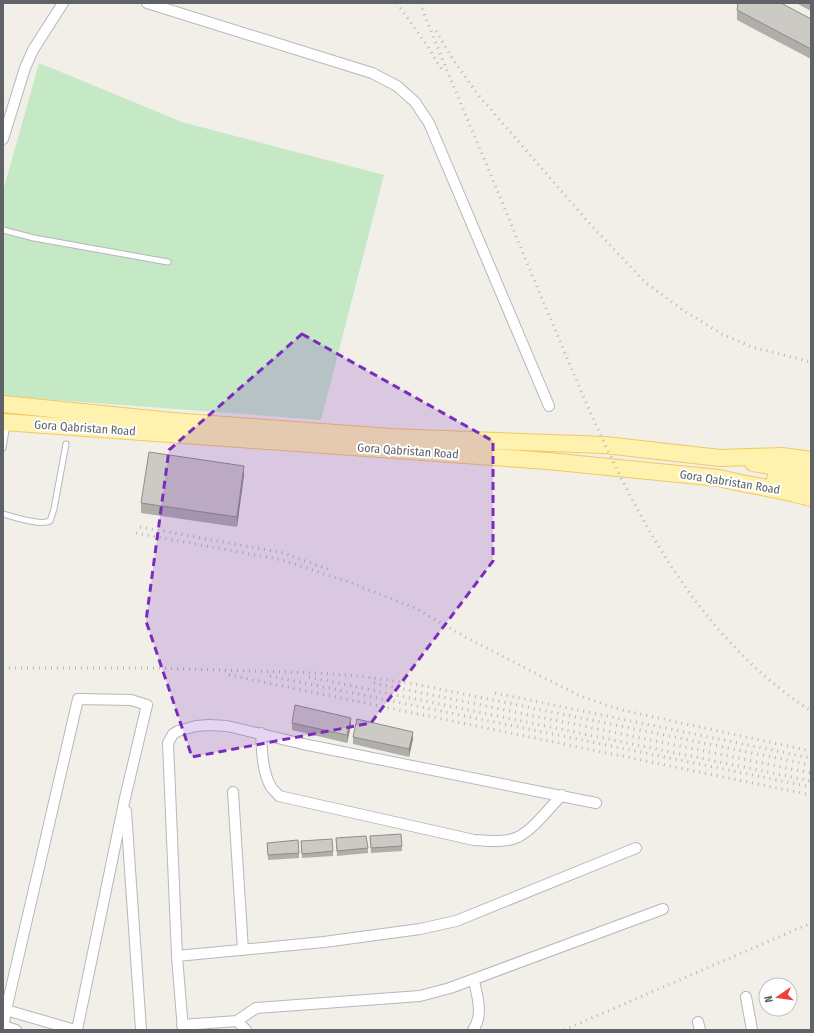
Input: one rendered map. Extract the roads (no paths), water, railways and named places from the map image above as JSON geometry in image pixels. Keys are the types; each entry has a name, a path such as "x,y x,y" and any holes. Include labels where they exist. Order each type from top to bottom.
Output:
{"main road":[{"name":"Gora Qabristan Road","path":"3,404 172,421 382,436 605,445 720,458 782,456 811,460"},
{"name":"Gora Qabristan Road","path":"5,422 548,461 719,478 743,484 787,491 811,498"},
{"path":"720,458 811,485"},
{"path":"719,478 811,473"}],"street":[{"path":"3,139 25,68 33,50 63,3"},
{"path":"147,3 372,73 397,86 415,102 429,123 549,406"},
{"path":"6,1010 76,1030 125,798 147,705 131,700 78,699 6,1010 3,1027 16,1030"},
{"path":"596,803 303,744 227,726 196,726 178,731 173,734 168,743 177,956 183,1027 237,1021 256,1008 420,996 474,980 663,909"},
{"path":"261,734 263,761 267,777 271,788 280,796 474,840 495,841 517,837 528,831 562,796"},
{"path":"233,792 242,950"},
{"path":"125,798 141,1030"},
{"path":"177,956 324,942 420,929 456,920 636,848"},
{"path":"473,1030 478,1022 480,1010 474,980"},
{"path":"746,997 752,1030"},
{"path":"237,1021 246,1030"}],"lane":[{"path":"3,230 34,238 168,262"},
{"path":"3,448 5,422"},
{"path":"3,514 34,521 47,522 50,520 54,509 66,444"}],"railway":[{"path":"397,3 428,47 442,70"},
{"path":"420,3 581,391 601,437 647,526 673,569 702,609 734,647 770,681 811,711"},
{"path":"436,31 452,58 479,96 590,224 645,282 684,311 722,334 752,347 811,362"},
{"path":"140,527 284,553 330,570"},
{"path":"136,533 282,560 349,582 415,608 469,639 576,694 605,705 626,711 811,751"},
{"path":"3,668 153,668 319,673 360,676 415,684 811,765"},
{"path":"229,675 811,795"},
{"path":"270,676 811,787"},
{"path":"309,677 811,781"},
{"path":"374,683 811,773"},
{"path":"495,693 811,758"},
{"path":"564,1030 811,923"}]}
